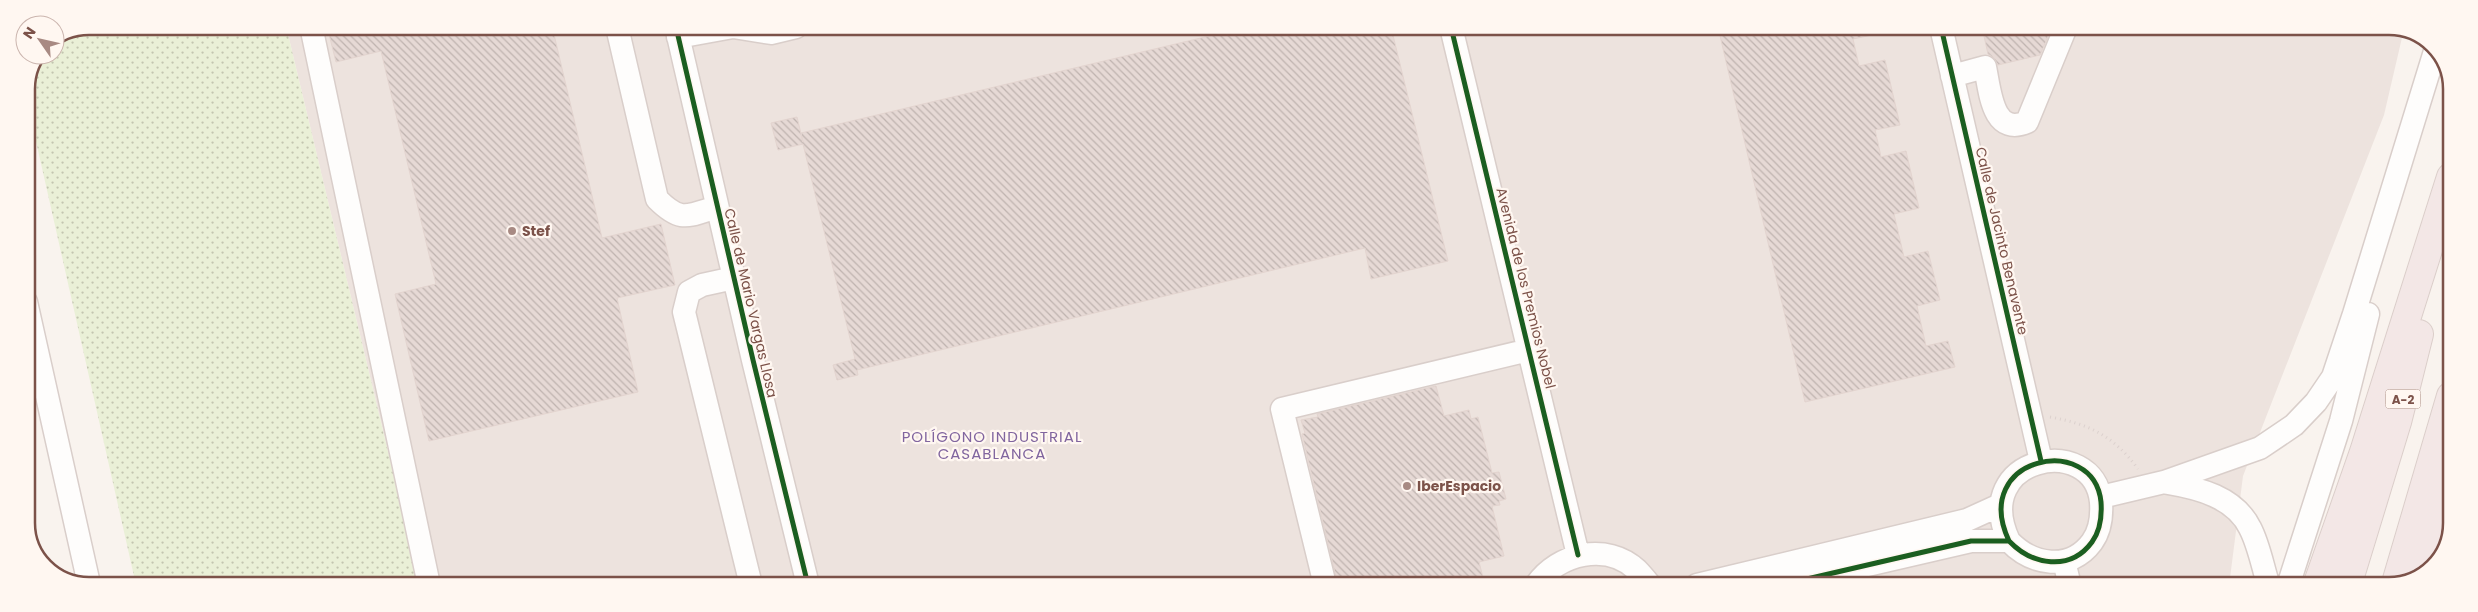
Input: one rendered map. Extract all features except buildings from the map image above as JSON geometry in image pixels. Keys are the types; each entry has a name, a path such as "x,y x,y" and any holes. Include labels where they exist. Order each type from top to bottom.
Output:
{"highway":[{"path":"2320,577 2364,452 2443,202"},
{"name":"A-2","path":"2350,577 2397,422 2443,241"},
{"path":"2398,576 2443,423"},
{"path":"2424,565 2443,488"}],"street":[{"path":"313,35 427,577"},
{"path":"619,35 657,200 670,213 686,217 717,207"},
{"name":"Calle de Mario Vargas Llosa","path":"678,35 806,577"},
{"name":"Avenida de los Premios Nobel","path":"1453,35 1578,555"},
{"name":"Calle de Jacinto Benavente","path":"1943,35 2041,460"},
{"path":"1952,76 1985,67 1994,111 2009,125 2017,126 2026,122 2063,35"},
{"path":"2100,497 2154,484 2260,448 2294,426 2316,402 2332,377 2433,57"},
{"path":"2291,577 2341,421 2433,58"},
{"path":"734,278 702,285 689,292 684,312 749,577"},
{"path":"35,342 88,577"},
{"path":"1323,577 1282,409 1529,350"},
{"path":"2041,460 2062,461 2079,468 2092,480 2100,497 2102,514 2096,535 2084,550 2064,561 2049,562 2032,558 2019,551 2009,541 2002,525 2000,505 2004,491 2012,478 2025,467 2041,460"},
{"path":"2154,484 2191,487 2215,494 2235,510 2250,527 2266,577"},
{"path":"1730,577 1967,520 2000,505"},
{"path":"1816,577 1971,541 2009,541"},
{"path":"1541,577 1557,563 1578,555 1598,554 1617,558 1637,570 1643,577"},
{"path":"2064,561 2068,577"}],"path":[{"path":"2047,408 2049,416 2085,425 2111,439 2130,458 2140,473 2154,484"}],"shaded area":[{"path":"288,35 2389,35 2402,37 2384,115 2243,476 2230,577 418,577"}],"green space":[{"path":"288,35 418,577 134,577 35,137 35,89 41,65 65,65 65,41 79,36"}],"cycle path":[{"path":"678,35 753,360 806,577"},
{"path":"1453,35 1578,555"},
{"path":"1943,35 2041,461"},
{"path":"2058,461 2078,467 2093,480 2101,502 2101,518 2095,538 2083,552 2073,558 2051,562 2029,556 2009,541 2001,512 2006,489 2019,473 2037,463 2058,461"},
{"path":"1816,577 1971,541 2009,541"}],"place":[{"name":"Stef","path":"512,231"},
{"name":"IberEspacio","path":"1407,486"}],"district":[{"name":"POLÍGONO INDUSTRIAL CASABLANCA","path":"992,444"}]}
